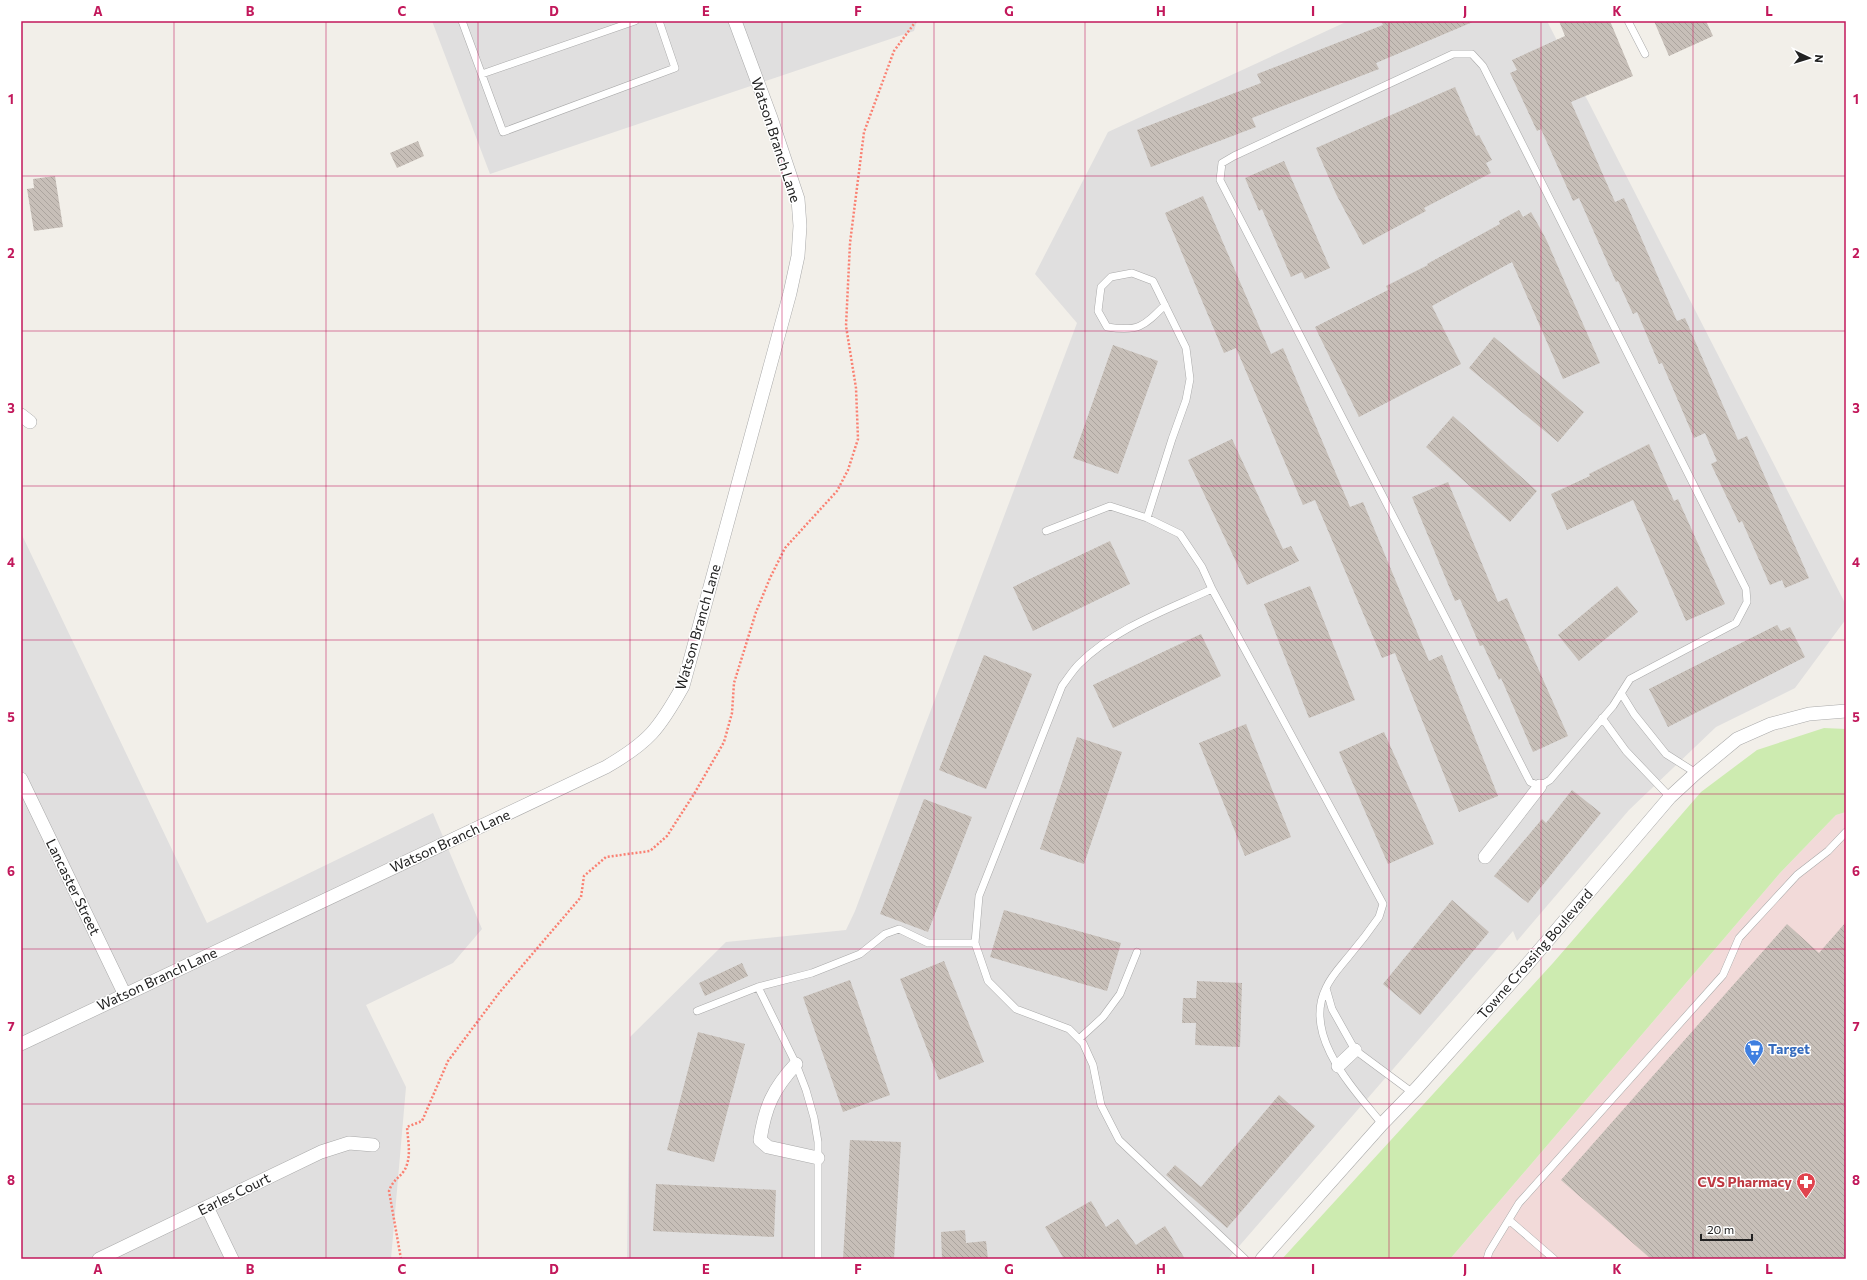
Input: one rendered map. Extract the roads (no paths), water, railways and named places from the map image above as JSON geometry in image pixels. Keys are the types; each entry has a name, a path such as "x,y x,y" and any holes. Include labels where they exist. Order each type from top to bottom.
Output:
{"street":[{"name":"Watson Branch Lane","path":"21,1044 606,767 633,751 652,735 668,714 683,686 790,293 798,256 800,226 798,199 771,118 735,21"},
{"name":"Towne Crossing Boulevard","path":"1262,1259 1525,967 1670,797 1737,739 1771,724 1809,714 1846,712"},
{"name":"Lancaster Street","path":"21,780 125,995"},
{"path":"1485,857 1540,786"},
{"path":"1338,1066 1355,1050"},
{"path":"796,1064 779,1082 764,1117 760,1140 768,1147 818,1158"},
{"name":"Earles Court","path":"100,1259 336,1146 349,1143 373,1145"},
{"path":"207,1207 232,1259"}],"lane":[{"path":"462,21 503,132 675,68 659,21"},
{"path":"482,74 635,21"},
{"path":"1628,21 1645,54"},
{"path":"1453,54 1472,54 1483,66 1746,589 1747,602 1736,623 1630,679 1602,718 1550,780 1540,786 1530,782 1220,180 1222,163 1234,156 1453,54"},
{"path":"1147,518 1186,400 1190,379 1186,348 1153,281 1132,273 1111,277 1101,287 1098,311 1107,327 1126,330 1147,323 1165,306"},
{"path":"1046,531 1110,506 1147,518 1180,534 1202,567 1212,589 1383,904 1379,917 1326,988 1319,1006 1322,1035 1338,1066 1382,1124"},
{"path":"1212,589 1138,623 1104,644 1079,664 1062,686 979,896 975,943 988,981 1016,1009 1069,1029 1082,1043 1093,1065 1101,1105 1119,1140 1245,1259"},
{"path":"1621,693 1634,714 1666,754 1696,773"},
{"path":"1602,718 1626,751 1670,797"},
{"path":"1487,1259 1489,1252 1519,1203 1723,975 1739,938 1797,875 1828,851 1846,832"},
{"path":"697,1011 758,987 812,973 860,954 885,934 899,929 928,943 975,943"},
{"path":"1078,1039 1103,1016 1120,994 1137,952"},
{"path":"758,987 796,1064 806,1090 814,1118 818,1142 818,1259"},
{"path":"1326,988 1332,1009 1355,1050 1413,1093"},
{"path":"1509,1220 1554,1259"}],"place":[{"name":"Target","path":"1754,1066"},
{"name":"CVS Pharmacy","path":"1806,1199"}]}
